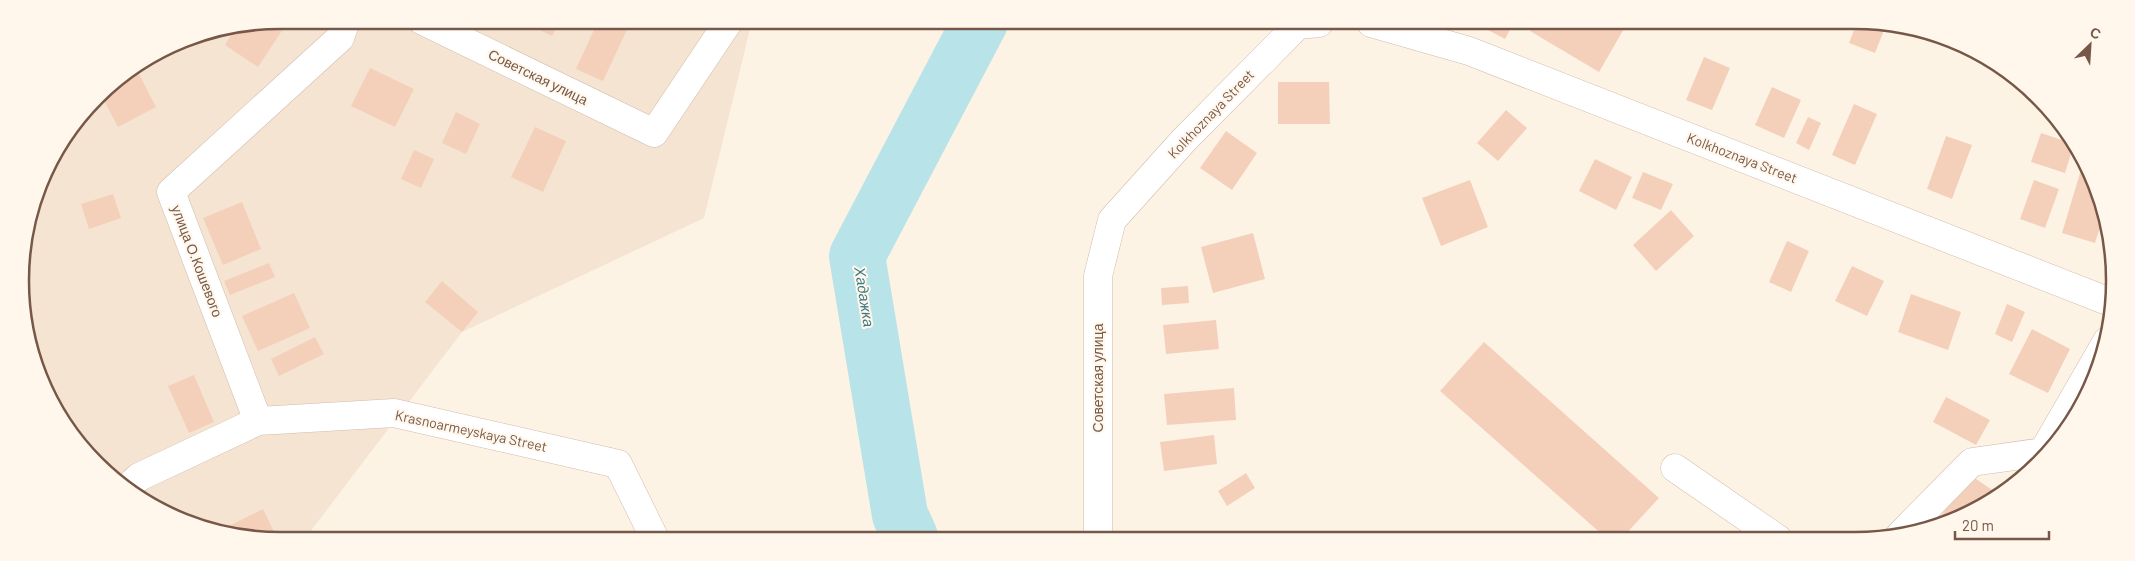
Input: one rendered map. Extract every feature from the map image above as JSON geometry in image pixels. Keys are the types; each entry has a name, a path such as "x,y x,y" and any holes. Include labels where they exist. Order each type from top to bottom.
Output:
{"street":[{"name":"улица О.Кошевого","path":"258,421 171,192 340,38 343,29"},
{"name":"Советская улица","path":"440,29 654,133 725,29"},
{"name":"Kolkhoznaya Street","path":"1112,220 1184,140 1294,29"},
{"name":"Kolkhoznaya Street","path":"1392,29 1469,51 2106,300"},
{"name":"Советская улица","path":"1098,532 1098,276 1112,220"},
{"path":"2052,436 2088,373"},
{"name":"Krasnoarmeyskaya Street","path":"132,483 139,477 258,421 394,413 618,464 652,532"},
{"path":"1909,526 1972,462 2038,453"},
{"path":"1675,468 1768,532"}],"shaded area":[{"path":"264,29 750,29 704,218 462,332 310,532 264,532 215,524 184,513 155,499 127,480 102,459 81,434 62,406 48,377 37,346 31,313 29,264 37,215 48,184 62,155 81,127 102,102 127,81 155,62 184,48 215,37"}],"building":[{"path":"264,29 283,29 258,67 225,45 232,34"},
{"path":"538,29 556,29 552,36"},
{"path":"594,29 627,29 603,81 576,69"},
{"path":"1488,29 1510,29 1505,39"},
{"path":"1531,29 1624,29 1599,72 1530,31"},
{"path":"1854,29 1884,31 1875,53 1849,43"},
{"path":"1704,57 1730,68 1712,110 1686,100"},
{"path":"370,68 414,89 395,127 351,106"},
{"path":"138,73 156,107 118,127 104,100"},
{"path":"1278,82 1329,82 1330,124 1278,124"},
{"path":"1772,87 1801,100 1784,138 1755,125"},
{"path":"1854,104 1877,114 1855,165 1832,155"},
{"path":"1506,110 1527,128 1498,161 1477,143"},
{"path":"456,112 480,124 466,154 442,143"},
{"path":"1808,117 1821,123 1809,150 1796,143"},
{"path":"535,127 566,141 543,192 511,177"},
{"path":"1226,131 1257,153 1232,190 1200,168"},
{"path":"2041,133 2064,141 2071,152 2065,173 2031,162"},
{"path":"1946,136 1972,145 1952,199 1927,189"},
{"path":"414,150 434,159 421,188 401,179"},
{"path":"1595,159 1632,177 1616,210 1579,191"},
{"path":"1643,172 1673,184 1661,210 1632,198"},
{"path":"2080,173 2082,174 2093,200 2100,227 2095,243 2062,233"},
{"path":"1470,180 1488,227 1441,246 1422,198"},
{"path":"2034,180 2059,189 2045,228 2020,219"},
{"path":"113,194 121,218 89,229 81,204"},
{"path":"242,202 261,249 223,265 203,218"},
{"path":"1671,210 1694,236 1656,271 1633,245"},
{"path":"1253,233 1265,279 1213,293 1201,247"},
{"path":"1787,241 1809,251 1791,292 1769,282"},
{"path":"269,263 275,277 230,295 224,281"},
{"path":"1852,266 1884,281 1867,316 1835,301"},
{"path":"442,281 478,312 462,332 425,302"},
{"path":"1188,286 1189,303 1162,305 1161,288"},
{"path":"294,293 310,328 258,351 242,316"},
{"path":"1911,294 1961,312 1948,350 1898,332"},
{"path":"2007,304 2025,312 2012,342 1995,334"},
{"path":"1216,320 1219,349 1166,354 1163,325"},
{"path":"2032,329 2070,349 2048,393 2009,374"},
{"path":"315,337 324,354 279,376 271,359"},
{"path":"1484,342 1659,498 1628,532 1599,532 1440,391"},
{"path":"194,375 214,422 189,433 168,386"},
{"path":"1234,388 1236,420 1167,425 1164,394"},
{"path":"1946,397 1990,420 1976,445 1933,422"},
{"path":"1214,435 1217,464 1164,471 1160,442"},
{"path":"1246,473 1255,488 1227,506 1218,491"},
{"path":"1969,474 1993,491 1980,499 1940,517"},
{"path":"263,509 274,532 264,532 228,526"}],"waterway":[{"name":"Хадажка","path":"908,532 900,515 857,256 976,29"}]}
